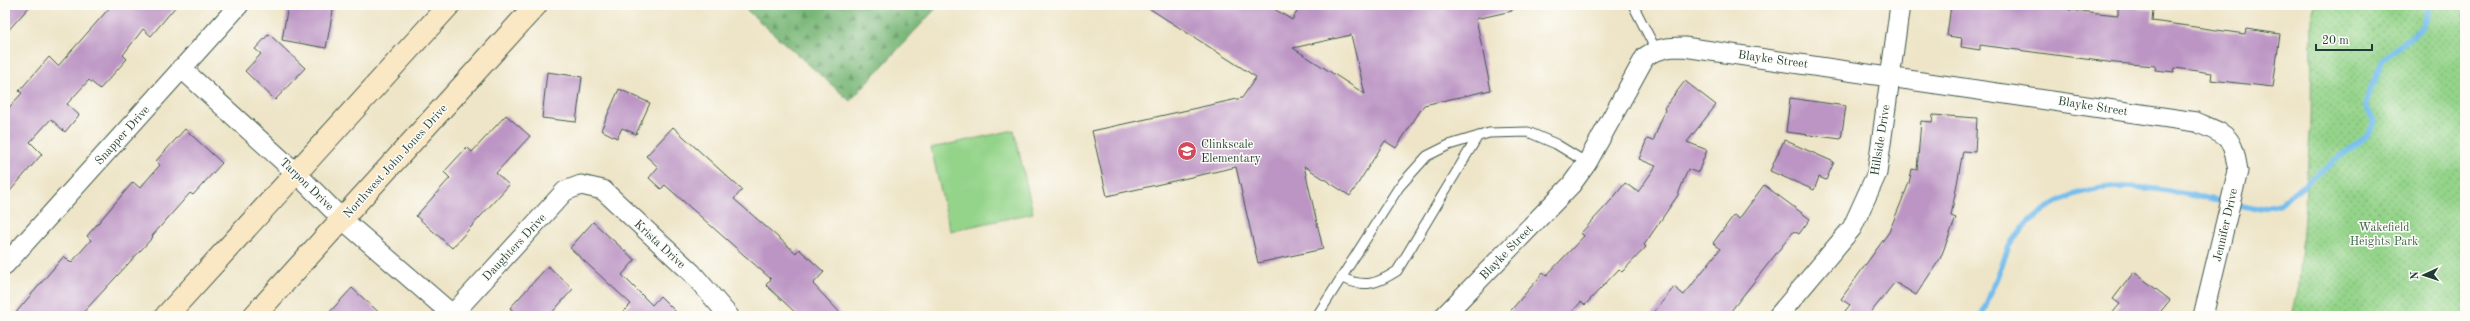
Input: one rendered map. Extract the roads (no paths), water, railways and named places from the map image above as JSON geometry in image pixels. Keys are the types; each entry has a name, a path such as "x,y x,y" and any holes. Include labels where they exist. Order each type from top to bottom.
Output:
{"main road":[{"path":"166,316 449,5"},
{"name":"Northwest John Jones Drive","path":"254,316 536,5"}],"street":[{"name":"Snapper Drive","path":"5,265 239,5"},
{"name":"Hillside Drive","path":"1778,316 1852,228 1877,173 1900,5"},
{"name":"Blayke Street","path":"1444,316 1572,185 1587,164 1638,67 1646,57 1656,50 1667,47 1684,47 1890,75 2196,122 2226,135"},
{"name":"Tarpon Drive","path":"181,68 296,173 342,219 452,315"},
{"name":"Jennifer Drive","path":"2203,316 2238,171 2235,152 2226,135"},
{"name":"Daughters Drive","path":"452,315 565,191 582,185"},
{"name":"Krista Drive","path":"582,185 603,190 692,274 729,316"}],"lane":[{"path":"1634,5 1656,50"},
{"path":"1317,316 1399,187 1427,156 1449,144 1478,136 1500,132 1528,132 1556,144 1587,164"},
{"path":"1342,278 1354,283 1378,283 1397,271 1478,136"}],"waterway":[{"path":"1981,316 2011,242 2039,214 2066,197 2096,189 2127,187 2192,195 2258,209 2279,204 2367,136 2375,121 2366,106 2371,88 2383,59 2422,28 2430,5"}],"place":[{"name":"Clinkscale Elementary","path":"1187,151"}],"park label":[{"name":"Wakefield Heights Park","path":"2384,234"}]}
